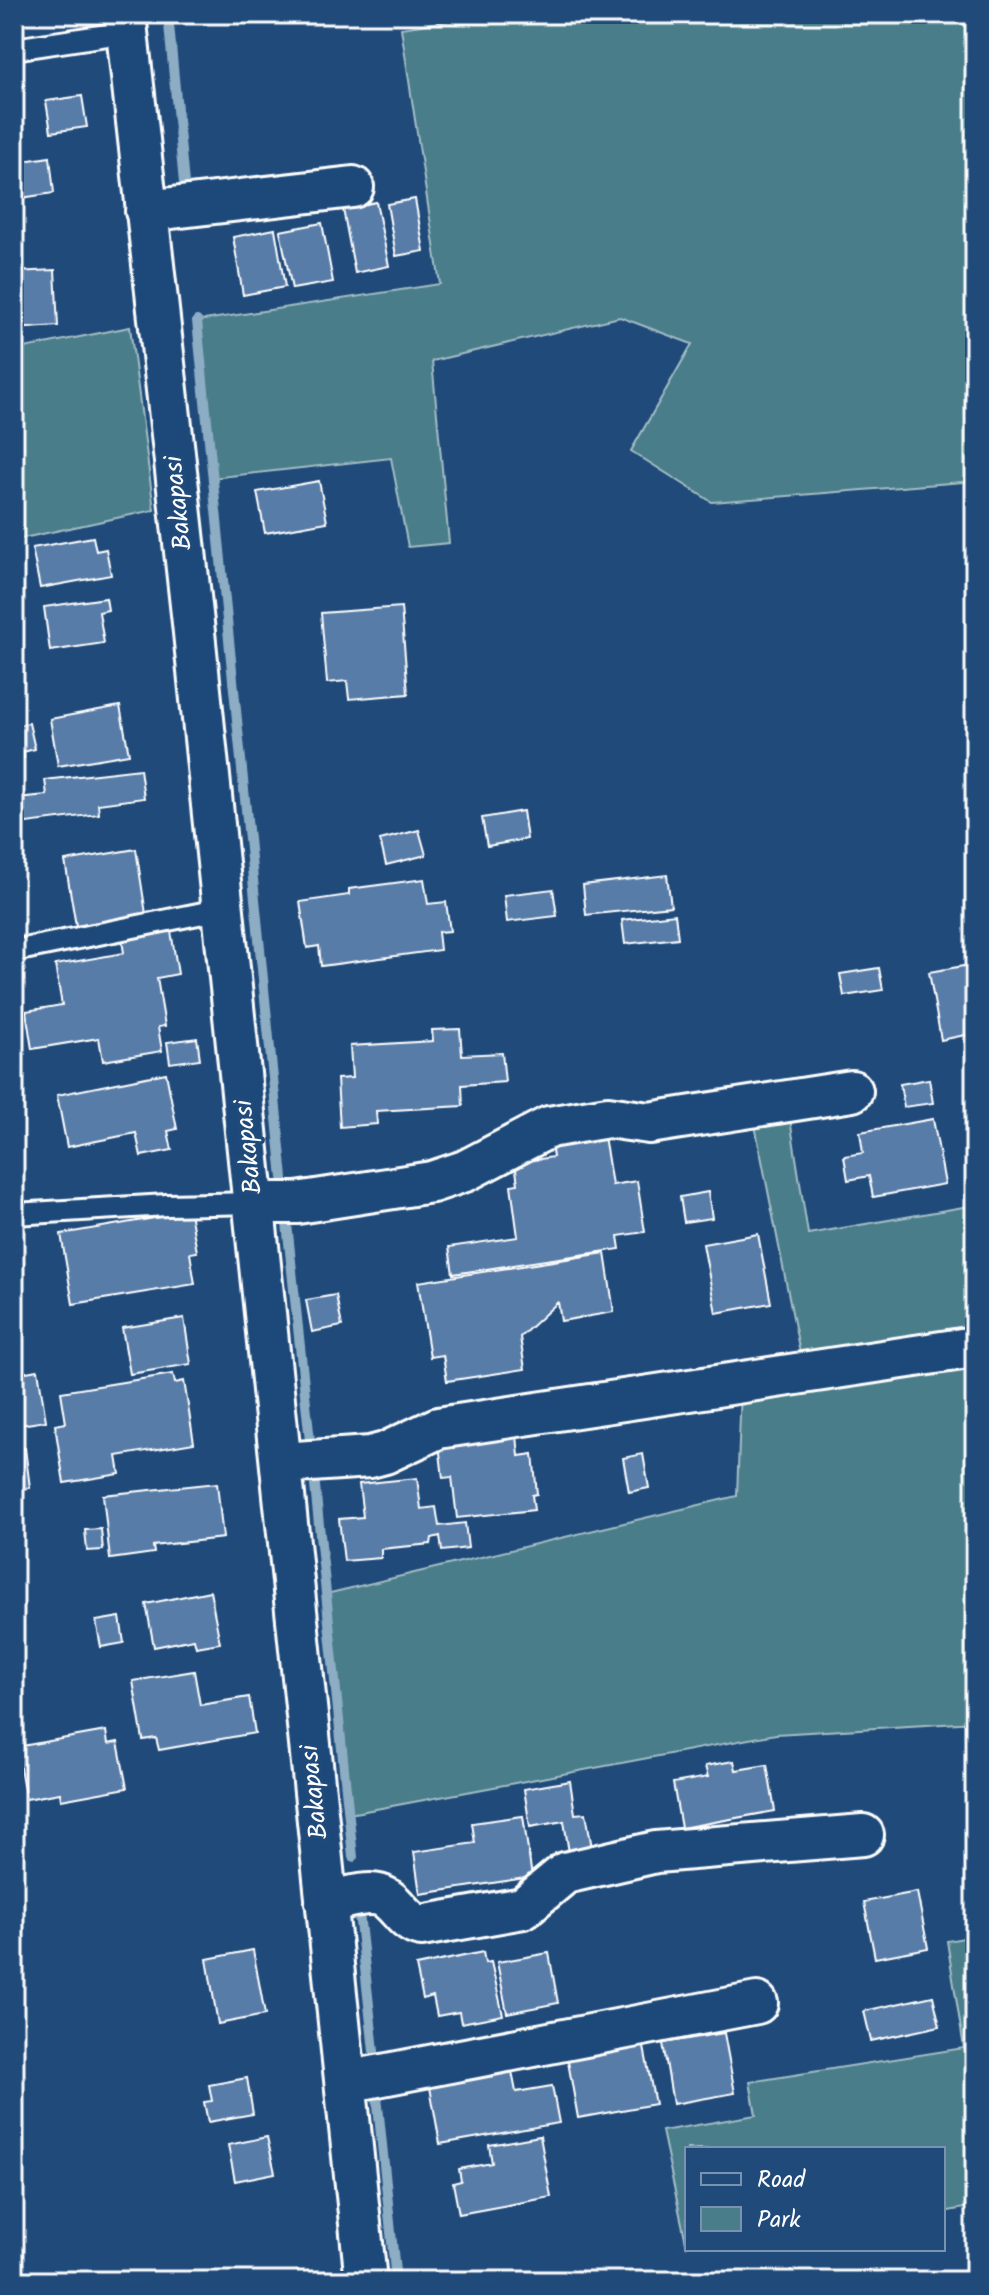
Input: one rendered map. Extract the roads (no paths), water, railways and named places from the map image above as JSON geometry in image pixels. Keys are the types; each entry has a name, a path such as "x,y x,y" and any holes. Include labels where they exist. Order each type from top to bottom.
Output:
{"street":[{"name":"Bakapasi","path":"126,23 255,1203 366,2281"},
{"path":"146,211 353,187"},
{"path":"255,1203 297,1203 432,1182 465,1171 549,1127 608,1117 649,1123 852,1091"},
{"path":"281,1463 370,1457 438,1428 975,1347"},
{"path":"326,1902 379,1895 412,1924 421,1926 523,1908 565,1873 656,1852 863,1835"},
{"path":"346,2082 757,2003"}],"lane":[{"path":"14,49 126,23"},
{"path":"14,951 223,909"},
{"path":"14,1214 255,1203"}],"waterway":[{"path":"168,14 185,194"},
{"path":"197,321 283,1178"},
{"path":"286,1214 310,1441"},
{"path":"314,1476 353,1857"},
{"path":"359,1913 374,2051"},
{"path":"376,2086 396,2281"}]}
